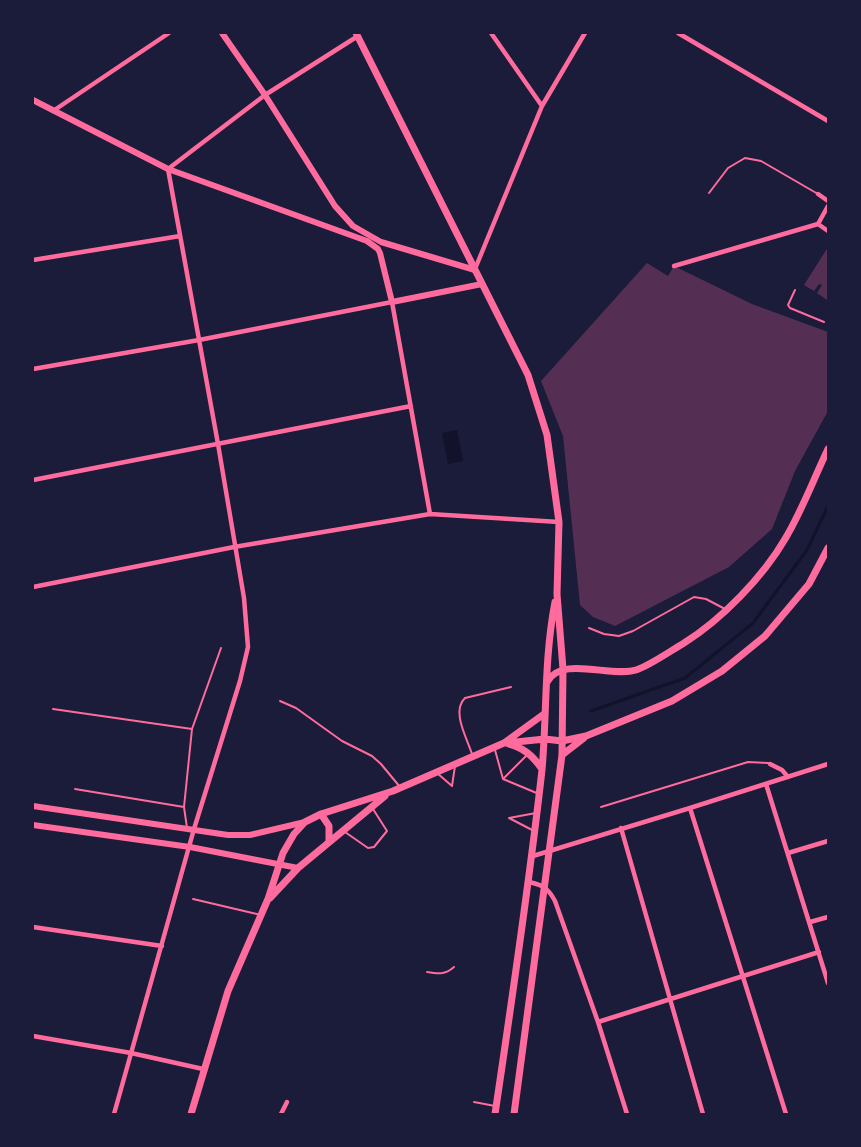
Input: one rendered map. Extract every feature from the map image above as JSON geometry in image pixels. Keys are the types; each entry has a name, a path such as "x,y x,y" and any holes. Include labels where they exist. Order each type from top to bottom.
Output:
{"main road":[{"path":"357,34 528,375 547,435 559,522 557,594 563,669 562,755 514,1114"},
{"path":"546,685 550,676 563,669 576,668 608,672 636,670 686,642 727,610 747,589 785,540 828,448"},
{"path":"504,743 545,739 562,741 586,736 672,701 722,671 765,636 809,584 828,548"},
{"path":"495,1110 529,882 545,739 548,636 557,594"},
{"path":"191,1114 203,1069 236,969 268,899 278,864 288,842 304,822 321,814 401,788 504,743 544,714"},
{"path":"562,755 586,736"},
{"path":"504,743 514,745 529,753 542,769"},
{"path":"268,899 298,868 389,792"},
{"path":"321,814 329,826 329,842"}],"street":[{"path":"53,111 169,33"},
{"path":"222,33 344,218 360,231 389,244 475,270 542,106 585,33"},
{"path":"491,33 542,106"},
{"path":"678,33 828,121"},
{"path":"168,169 265,95 357,34"},
{"path":"33,100 168,169 367,241 378,249 392,302 430,514"},
{"path":"114,1114 190,847 191,829 240,681 248,647 244,598 168,169"},
{"path":"818,194 828,201"},
{"path":"674,266 818,224 828,206"},
{"path":"818,224 828,231"},
{"path":"33,260 180,236"},
{"path":"33,369 482,284"},
{"path":"33,480 411,406"},
{"path":"33,587 234,547 430,514 559,522"},
{"path":"770,764 782,770 788,777"},
{"path":"532,856 828,764"},
{"path":"766,784 828,983"},
{"path":"33,806 228,835 250,835 304,822"},
{"path":"690,808 786,1114"},
{"path":"33,825 190,847 298,868"},
{"path":"621,828 703,1114"},
{"path":"788,853 828,841"},
{"path":"529,882 544,885 555,901 598,1022 627,1114"},
{"path":"810,922 828,917"},
{"path":"33,927 162,946"},
{"path":"598,1022 819,952"},
{"path":"33,1036 131,1053 203,1069"},
{"path":"281,1114 287,1102"}],"lane":[{"path":"709,193 728,168 745,158 761,161 818,194"},
{"path":"795,290 788,305 790,308 824,322"},
{"path":"589,628 604,634 619,636 633,631 694,597 706,599 727,610"},
{"path":"191,829 184,807 192,729 221,648"},
{"path":"473,756 458,710 460,702 465,698 511,687"},
{"path":"280,701 296,708 342,741 372,756 401,788"},
{"path":"53,709 192,729"},
{"path":"494,747 503,779"},
{"path":"503,779 529,753"},
{"path":"601,807 748,762 770,764"},
{"path":"437,773 452,786 456,764"},
{"path":"503,779 539,794"},
{"path":"75,789 184,807"},
{"path":"343,830 368,848 374,847 387,831 371,806"},
{"path":"534,831 509,819 536,813"},
{"path":"193,899 261,915"},
{"path":"427,972 439,974 448,972 454,967"},
{"path":"474,1102 495,1110"}],"shaded area":[{"path":"457,430 463,461 448,464 442,433"}],"building":[{"path":"828,247 827,300 817,293 822,285 819,284 814,291 804,285"},
{"path":"647,263 668,276 674,266 752,304 828,332 828,411 795,471 772,529 729,567 615,626 593,617 580,605 563,436 541,381"}],"waterway":[{"path":"591,711 685,678 753,623 807,550 828,506"}]}
